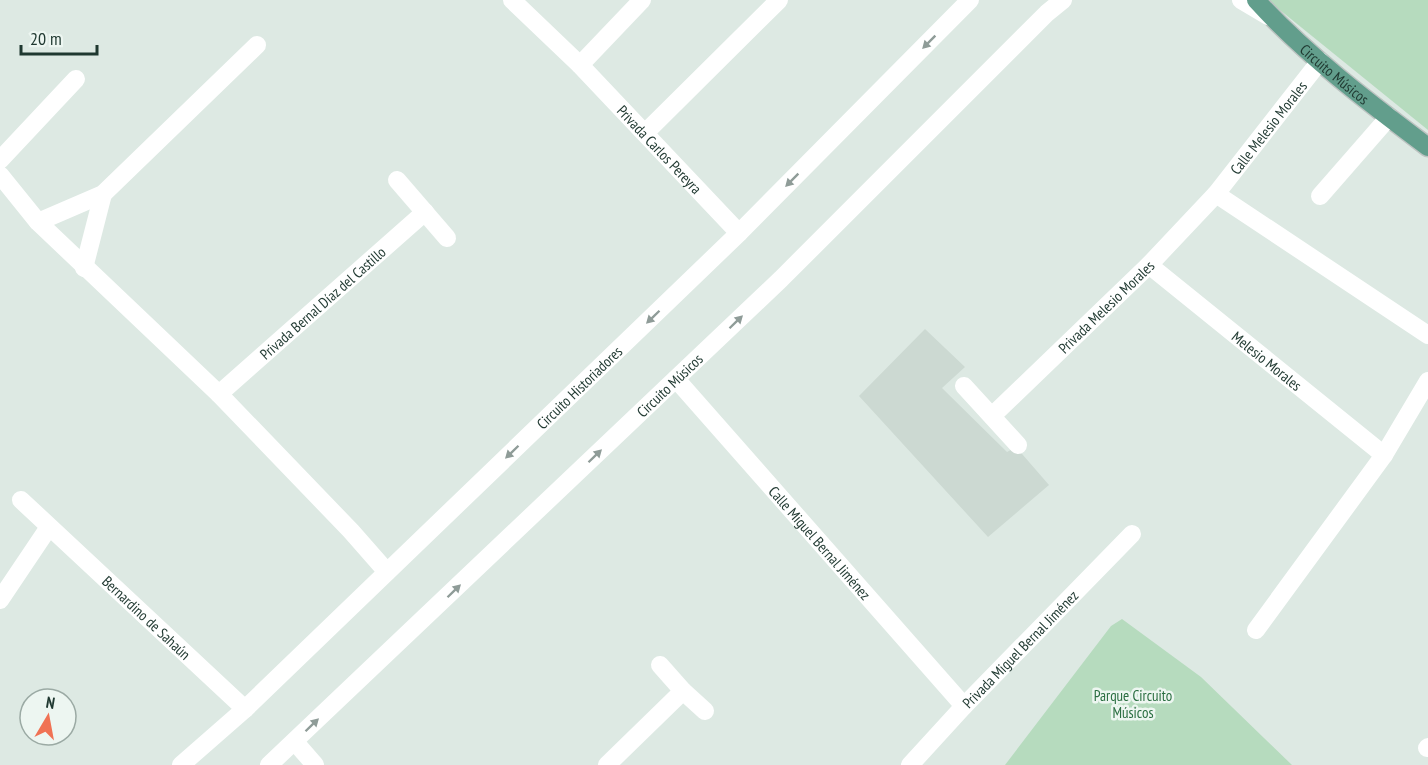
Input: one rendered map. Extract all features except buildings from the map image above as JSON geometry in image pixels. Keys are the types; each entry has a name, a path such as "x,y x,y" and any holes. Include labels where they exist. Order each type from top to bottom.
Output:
{"main road":[{"path":"1256,0 1273,19"},
{"name":"Circuito Músicos","path":"1273,19 1320,61 1428,147"}],"street":[{"name":"Privada Carlos Pereyra","path":"512,0 580,65 739,233"},
{"path":"580,65 642,0"},
{"path":"645,133 779,0"},
{"name":"Circuito Historiadores","path":"181,765 245,709 739,233 970,0"},
{"name":"Circuito Músicos","path":"269,765 782,279 1047,13 1063,0"},
{"name":"Circuito Músicos","path":"1241,0 1273,19"},
{"path":"38,222 103,194 257,45"},
{"name":"Calle Melesio Morales","path":"1216,194 1320,61"},
{"path":"0,160 76,79"},
{"path":"1320,196 1389,117"},
{"path":"0,175 38,222 219,394 351,531 387,572"},
{"path":"397,180 447,238"},
{"path":"84,268 103,194"},
{"path":"1216,194 1428,335"},
{"name":"Privada Melesio Morales","path":"992,416 1149,265 1216,194"},
{"name":"Privada Bernal Díaz del Castillo","path":"219,394 425,212"},
{"name":"Melesio Morales","path":"1149,265 1384,455"},
{"name":"Calle Miguel Bernal Jiménez","path":"676,379 964,706"},
{"path":"1256,630 1384,455 1428,381"},
{"path":"963,386 1018,445"},
{"name":"Bernardino de Sahaún","path":"21,500 245,709"},
{"path":"0,600 49,527"},
{"name":"Privada Miguel Bernal Jiménez","path":"910,765 964,706 1132,534"},
{"path":"660,665 705,711"},
{"path":"607,765 683,691"},
{"path":"295,742 315,765"}],"shaded area":[{"path":"925,329 965,367 942,388 1007,452 1016,447 1049,485 988,537 859,396"}],"green space":[{"path":"1268,0 1428,0 1428,130 1270,2"},
{"name":"Parque Circuito Músicos","path":"1122,619 1201,677 1292,765 1005,765 1111,626"}]}
